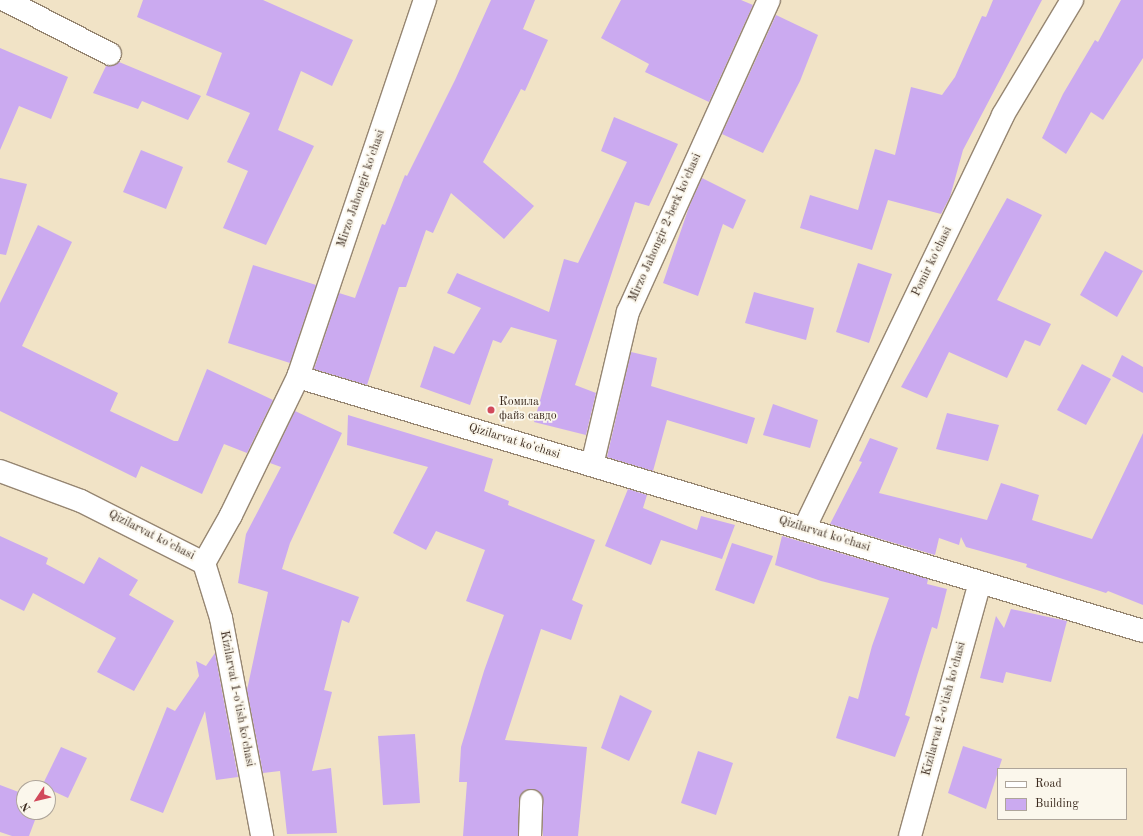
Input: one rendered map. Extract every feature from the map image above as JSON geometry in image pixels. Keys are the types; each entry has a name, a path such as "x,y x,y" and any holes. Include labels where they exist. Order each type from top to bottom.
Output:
{"street":[{"path":"5,0 110,54"},
{"name":"Mirzo Jahongir ko'chasi","path":"298,377 425,0"},
{"name":"Mirzo Jahongir 2-berk ko'chasi","path":"592,465 628,312 769,0"},
{"name":"Pomir ko'chasi","path":"804,529 1003,115 1072,0"},
{"name":"Qizilarvat ko'chasi","path":"0,471 81,501 204,563 231,515 298,377 1143,631"},
{"name":"Kizilarvat 1-o'tish ko'chasi","path":"204,563 221,618 262,836"},
{"name":"Kizilarvat 2-o'tish ko'chasi","path":"910,836 980,582"},
{"path":"530,836 531,802"}],"building":[{"path":"143,0 263,0 353,40 332,86 301,71 278,130 314,146 266,245 223,228 248,171 227,162 250,113 206,95 222,53 137,17"},
{"path":"491,0 535,0 523,29 548,40 525,91 521,89 483,162 534,206 504,239 451,193 433,233 426,230 406,287 399,287 367,385 314,369 339,293 355,298 382,224 385,225 405,175 407,176 455,80"},
{"path":"621,0 741,0 753,5 709,102 645,72 649,64 601,38"},
{"path":"993,0 1042,0 963,150 950,197 941,214 888,200 872,250 800,228 810,195 858,210 875,149 895,155 911,87 942,95 955,77 982,16 986,17"},
{"path":"1121,0 1143,0 1143,58 1103,120 1091,112 1066,154 1042,138 1063,94 1095,40 1098,42"},
{"path":"776,15 818,35 800,81 763,153 722,134"},
{"path":"0,48 68,77 51,119 19,106 0,150"},
{"path":"119,62 201,96 188,120 142,101 138,109 93,93 106,66 111,66"},
{"path":"614,117 678,144 649,206 635,202 575,385 596,393 586,435 534,422 557,340 511,327 501,343 493,340 470,405 420,387 434,346 454,354 481,308 447,293 457,273 549,312 564,259 578,263 627,162 601,151"},
{"path":"141,150 183,167 166,209 123,192"},
{"path":"0,178 27,184 6,255 0,254"},
{"path":"702,178 746,200 733,229 723,224 698,296 663,283 689,207"},
{"path":"1007,198 1042,215 997,300 1051,324 1040,346 1025,340 1007,378 949,352 927,398 901,387"},
{"path":"38,225 72,242 22,346 118,393 110,411 174,441 178,441 207,369 273,400 247,453 224,444 202,494 141,466 136,478 0,411 0,303"},
{"path":"1105,251 1143,271 1117,317 1080,295"},
{"path":"858,263 892,274 869,343 836,332"},
{"path":"253,265 316,285 290,363 228,343"},
{"path":"754,292 814,308 806,340 745,323"},
{"path":"631,352 657,358 651,386 755,418 747,444 667,420 653,471 607,457"},
{"path":"1122,355 1143,367 1143,393 1112,376"},
{"path":"1082,364 1111,379 1086,425 1057,410"},
{"path":"773,404 818,420 810,448 763,435"},
{"path":"295,411 342,433 290,543 282,569 359,597 349,623 342,620 324,690 332,692 312,771 331,768 337,833 287,834 280,771 263,773 247,690 268,592 238,583 246,534 281,467 270,463"},
{"path":"947,413 999,425 988,461 936,449"},
{"path":"348,415 493,459 484,491 509,501 508,505 595,540 572,600 583,605 571,640 541,629 505,740 587,747 578,836 543,836 542,795 531,789 525,790 519,800 518,836 463,836 467,782 459,782 461,747 484,671 504,615 466,601 485,550 436,531 426,550 393,533 428,467 347,445"},
{"path":"1143,433 1143,605 1108,591 1106,593 1026,567 1027,564 966,547 961,537 959,545 939,538 935,555 830,524 862,462 859,461 870,438 898,448 879,493 987,520 1001,483 1039,495 1032,520 1092,539"},
{"path":"628,489 647,495 643,508 697,530 701,516 735,525 722,559 661,540 651,565 605,546"},
{"path":"0,536 48,558 46,564 84,584 99,557 138,580 129,595 174,621 134,691 97,672 116,638 33,593 24,611 0,599"},
{"path":"782,536 928,579 927,584 947,589 937,629 932,627 905,715 910,717 895,757 836,738 849,696 858,699 872,646 889,598 821,581 775,565"},
{"path":"732,543 773,556 754,604 715,590"},
{"path":"1011,609 1067,621 1051,682 1006,672 1003,683 980,678 996,616 1004,628"},
{"path":"215,653 238,777 216,780 205,711 163,813 130,800 167,707 175,711 199,676 196,661 206,666"},
{"path":"620,695 652,711 629,761 601,748"},
{"path":"415,734 420,803 383,805 378,736"},
{"path":"963,746 1002,759 999,768 997,768 997,775 986,809 948,793"},
{"path":"61,747 87,758 68,798 56,792 56,780 45,780"},
{"path":"698,751 733,763 716,815 681,803"},
{"path":"0,785 16,791 16,820 35,820 29,836 12,836 0,832"}],"place":[{"name":"Комила файз савдо","path":"491,410"}]}
